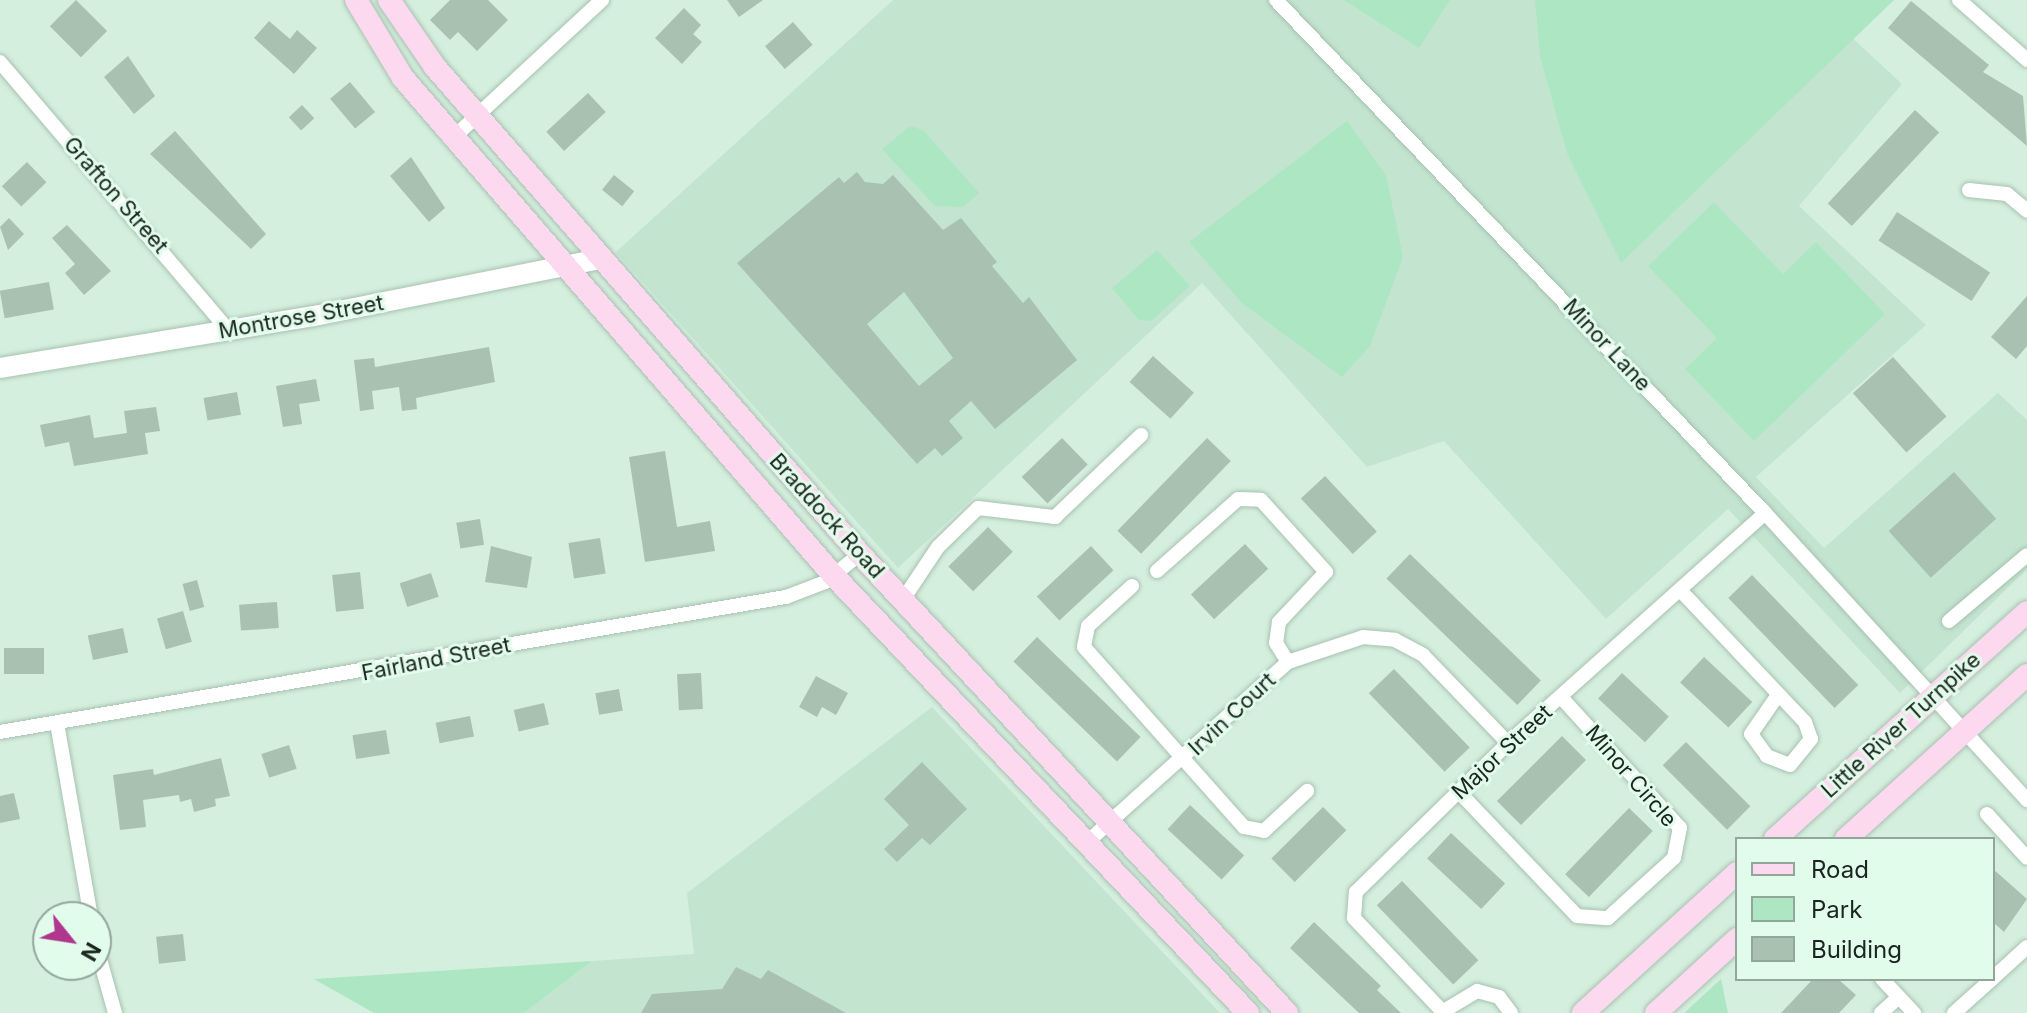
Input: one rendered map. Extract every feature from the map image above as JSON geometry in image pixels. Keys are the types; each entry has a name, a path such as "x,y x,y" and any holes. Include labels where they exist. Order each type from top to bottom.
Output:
{"main road":[{"name":"Braddock Road","path":"356,0 382,51 834,576 1084,845 1248,1013"},
{"name":"Braddock Road","path":"389,0 418,47 860,554 1107,825 1287,1013"},
{"name":"Little River Turnpike","path":"1777,837 2027,612"},
{"path":"1848,837 2027,675"},
{"path":"1583,1013 1735,875"},
{"path":"1656,1013 1735,941"}],"street":[{"path":"454,137 602,0"},
{"name":"Minor Lane","path":"1276,0 1765,513 2027,800"},
{"path":"1959,0 2027,60"},
{"name":"Grafton Street","path":"0,62 229,331"},
{"path":"1969,190 2007,194 2027,211"},
{"name":"Montrose Street","path":"0,368 229,331 600,259"},
{"path":"902,601 938,547 978,508 1055,517 1141,435"},
{"path":"1157,571 1238,499 1261,500 1326,572 1279,622 1276,643 1288,662"},
{"name":"Major Street","path":"1511,1013 1499,997 1477,991 1443,1012 1354,918 1356,892 1508,743 1765,513"},
{"name":"Fairland Street","path":"0,732 786,597 834,576 860,554"},
{"path":"1949,621 2027,555"},
{"path":"1132,586 1088,626 1084,647 1244,827 1264,831 1307,791"},
{"path":"1681,591 1805,722 1811,739 1790,765 1767,756 1751,734 1778,695"},
{"name":"Irvin Court","path":"1084,845 1288,662 1363,637 1395,640 1423,655 1508,743"},
{"name":"Minor Circle","path":"1459,792 1577,916 1608,918 1674,858 1680,828 1561,697"},
{"path":"57,723 88,901"},
{"path":"1987,814 2027,858"},
{"path":"1995,975 2027,947"},
{"path":"106,981 115,1013"},
{"path":"1884,981 1914,1013"},
{"path":"1954,1013 1989,981"},
{"path":"1881,1013 1899,997"}],"shaded area":[{"path":"893,0 1874,0 1846,32 1902,84 1799,206 1926,325 1756,477 1824,548 1998,393 2027,420 2027,569 1900,693 1728,509 1606,619 1444,441 1367,467 1202,283 898,568 616,252"},
{"path":"932,707 1220,1013 524,1013 592,961 694,954 687,893"}],"green space":[{"path":"1344,0 1450,0 1419,48"},
{"path":"1535,0 1894,0 1621,263 1567,153 1540,56"},
{"path":"1347,121 1386,175 1403,257 1370,346 1342,377 1242,303 1189,242"},
{"path":"910,126 923,130 979,193 963,207 935,206 882,149"},
{"path":"1714,202 1783,274 1816,242 1885,314 1754,441 1685,369 1717,338 1648,266"},
{"path":"1157,250 1190,286 1151,321 1139,320 1112,288"},
{"path":"592,961 524,1013 374,1013 314,979"},
{"path":"1721,979 1728,1013 1684,1013"}],"building":[{"path":"76,0 107,31 81,57 50,26"},
{"path":"450,0 488,0 508,20 477,51 458,32 450,40 430,20"},
{"path":"727,0 763,0 739,17"},
{"path":"1911,1 1989,65 1983,72 2023,96 2027,146 1888,28"},
{"path":"684,8 701,25 693,34 702,42 682,64 655,38"},
{"path":"269,21 290,39 297,30 317,48 294,74 254,38"},
{"path":"793,22 813,45 785,69 765,46"},
{"path":"128,56 155,96 134,114 104,77"},
{"path":"350,82 375,112 355,129 330,99"},
{"path":"588,93 606,112 564,151 546,132"},
{"path":"302,105 314,118 301,130 289,117"},
{"path":"1915,110 1939,133 1852,226 1828,204"},
{"path":"175,131 266,234 251,249 150,154"},
{"path":"411,157 445,208 429,222 390,176"},
{"path":"27,162 46,182 21,206 2,186"},
{"path":"857,172 865,182 883,184 893,175 943,230 961,218 997,262 992,266 1023,303 1029,297 1077,360 995,429 971,401 949,421 963,438 942,456 935,448 917,464 737,263 839,177 844,183","holes":["904,292 953,358 919,386 867,324"]},
{"path":"614,175 634,191 622,206 602,190"},
{"path":"1897,212 1990,272 1972,301 1878,241"},
{"path":"9,218 24,234 8,250 0,227"},
{"path":"67,225 111,271 84,295 65,273 75,264 52,238"},
{"path":"49,282 54,310 5,318 0,291"},
{"path":"2027,296 2027,346 2016,359 1991,337"},
{"path":"489,347 495,382 416,398 417,409 402,411 399,387 372,391 374,409 360,411 354,360 374,358 375,367"},
{"path":"1153,356 1194,393 1170,419 1130,382"},
{"path":"1893,357 1947,416 1906,453 1853,393"},
{"path":"316,379 320,401 299,404 302,424 283,427 276,386"},
{"path":"237,392 241,415 208,421 204,398"},
{"path":"156,407 160,431 145,433 148,454 74,466 69,442 45,447 40,425 90,415 94,438 127,433 124,411"},
{"path":"1062,438 1088,465 1047,504 1022,477"},
{"path":"1207,438 1231,461 1141,554 1117,531"},
{"path":"665,451 677,527 710,521 715,551 645,562 629,457"},
{"path":"1954,472 1996,519 1931,578 1889,531"},
{"path":"1325,476 1377,532 1353,554 1301,499"},
{"path":"480,519 484,545 460,548 456,523"},
{"path":"988,527 1013,552 973,591 948,567"},
{"path":"600,538 606,574 574,579 568,543"},
{"path":"1245,544 1268,569 1214,619 1191,594"},
{"path":"491,546 532,557 527,588 485,582"},
{"path":"1091,546 1114,570 1059,621 1037,596"},
{"path":"1410,554 1541,680 1517,705 1386,578"},
{"path":"360,572 364,609 336,612 332,575"},
{"path":"431,573 439,597 407,607 400,583"},
{"path":"1752,575 1858,685 1835,708 1728,598"},
{"path":"197,580 204,607 190,611 183,584"},
{"path":"277,602 279,628 241,631 239,605"},
{"path":"183,611 192,642 166,649 157,618"},
{"path":"123,628 128,652 93,660 88,635"},
{"path":"1037,637 1141,737 1117,761 1013,661"},
{"path":"4,648 44,648 44,674 4,674"},
{"path":"1704,657 1752,702 1728,728 1680,683"},
{"path":"1394,669 1470,747 1445,772 1369,693"},
{"path":"701,673 703,709 679,710 677,674"},
{"path":"1622,673 1669,717 1645,742 1598,699"},
{"path":"816,676 848,693 836,715 822,707 817,717 799,707"},
{"path":"619,689 623,711 599,715 595,693"},
{"path":"544,703 549,724 519,731 514,710"},
{"path":"470,716 474,737 440,743 436,723"},
{"path":"386,730 390,754 356,759 352,735"},
{"path":"1562,736 1586,760 1521,825 1497,801"},
{"path":"1686,742 1750,806 1727,830 1663,765"},
{"path":"289,745 297,769 269,778 261,754"},
{"path":"221,758 230,796 215,799 216,806 194,812 191,799 180,802 179,795 143,800 146,827 120,830 113,775 153,769 154,775"},
{"path":"922,762 967,809 930,845 922,838 897,862 884,849 909,825 884,799"},
{"path":"14,793 20,819 0,823 0,796"},
{"path":"1190,805 1244,855 1222,880 1167,829"},
{"path":"1323,807 1346,830 1295,882 1271,859"},
{"path":"1629,808 1653,831 1589,897 1565,874"},
{"path":"1451,833 1505,883 1481,909 1427,859"},
{"path":"1995,871 2027,899 2004,932 1995,924"},
{"path":"1402,881 1478,960 1453,984 1377,905"},
{"path":"1314,922 1381,986 1377,990 1401,1013 1359,1013 1290,948"},
{"path":"183,934 186,961 159,964 156,937"},
{"path":"736,967 761,979 768,970 846,1013 641,1013 652,994 722,989"},
{"path":"1811,981 1840,981 1856,995 1839,1013 1781,1013"}]}
